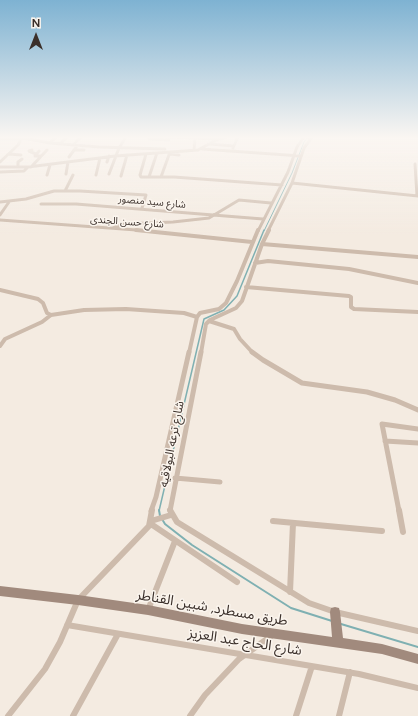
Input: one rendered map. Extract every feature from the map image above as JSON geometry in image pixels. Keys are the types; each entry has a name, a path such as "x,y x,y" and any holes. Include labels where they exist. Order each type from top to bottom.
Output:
{"main road":[{"name":"طريق مسطرد, شبين القناطر","path":"0,591 77,603 148,610 242,629 382,649 418,659"},
{"path":"336,614 338,642"}],"street":[{"path":"0,172 25,170"},
{"path":"47,175 48,170"},
{"path":"96,175 97,170"},
{"path":"121,176 123,170"},
{"path":"142,170 140,176 282,185"},
{"path":"149,177 151,170"},
{"path":"161,177 163,170"},
{"path":"0,346 6,339 42,322 51,315 84,310 126,309 184,313 197,317 200,312 219,309 226,303 237,281 252,242 289,170"},
{"path":"209,321 236,308 242,301 262,244 292,183 296,170"},
{"path":"292,183 418,196 416,170"},
{"path":"65,191 73,175"},
{"path":"0,202 9,202 54,191 65,191 146,195 142,208"},
{"name":"شارع سيد منصور","path":"46,193 40,204 76,204 142,208 263,219"},
{"path":"111,228 123,224 204,218 216,215 238,200 271,203"},
{"path":"0,215 9,202"},
{"name":"شارع حسن الجندى","path":"0,220 111,228 252,242"},
{"path":"262,244 418,257"},
{"path":"255,264 268,261 349,269 418,283"},
{"path":"246,287 349,296 351,297 351,307 354,308 418,312"},
{"path":"0,290 38,299 43,303 47,313 51,315"},
{"name":"شارع ترعه البولاقيه","path":"152,522 151,512 156,497 197,317"},
{"path":"209,321 234,328 240,339 250,350 263,360 302,383 367,392 395,400 418,410"},
{"name":"شارع ترعه البولاقيه","path":"169,515 204,330 209,321"},
{"path":"403,532 382,424 418,429"},
{"path":"385,441 418,443"},
{"path":"175,478 220,482"},
{"path":"8,716 46,669 77,603 152,522 169,515 177,522 309,604 336,614 418,631"},
{"path":"273,521 382,531"},
{"path":"152,522 175,541 237,582"},
{"path":"290,592 293,523"},
{"path":"148,610 175,541"},
{"name":"شارع الحاج عبد العزيز","path":"69,622 118,634 350,672 418,688"},
{"path":"190,716 225,672 245,654 276,633"},
{"path":"74,715 118,634"},
{"path":"296,716 312,666"},
{"path":"338,716 350,672"}],"waterway":[{"path":"264,231 293,170"},
{"path":"159,511 204,319 224,310 237,296 264,230"},
{"path":"159,511 160,516"},
{"path":"162,519 165,524 192,545 291,608 332,621"},
{"path":"341,624 418,647"}]}
